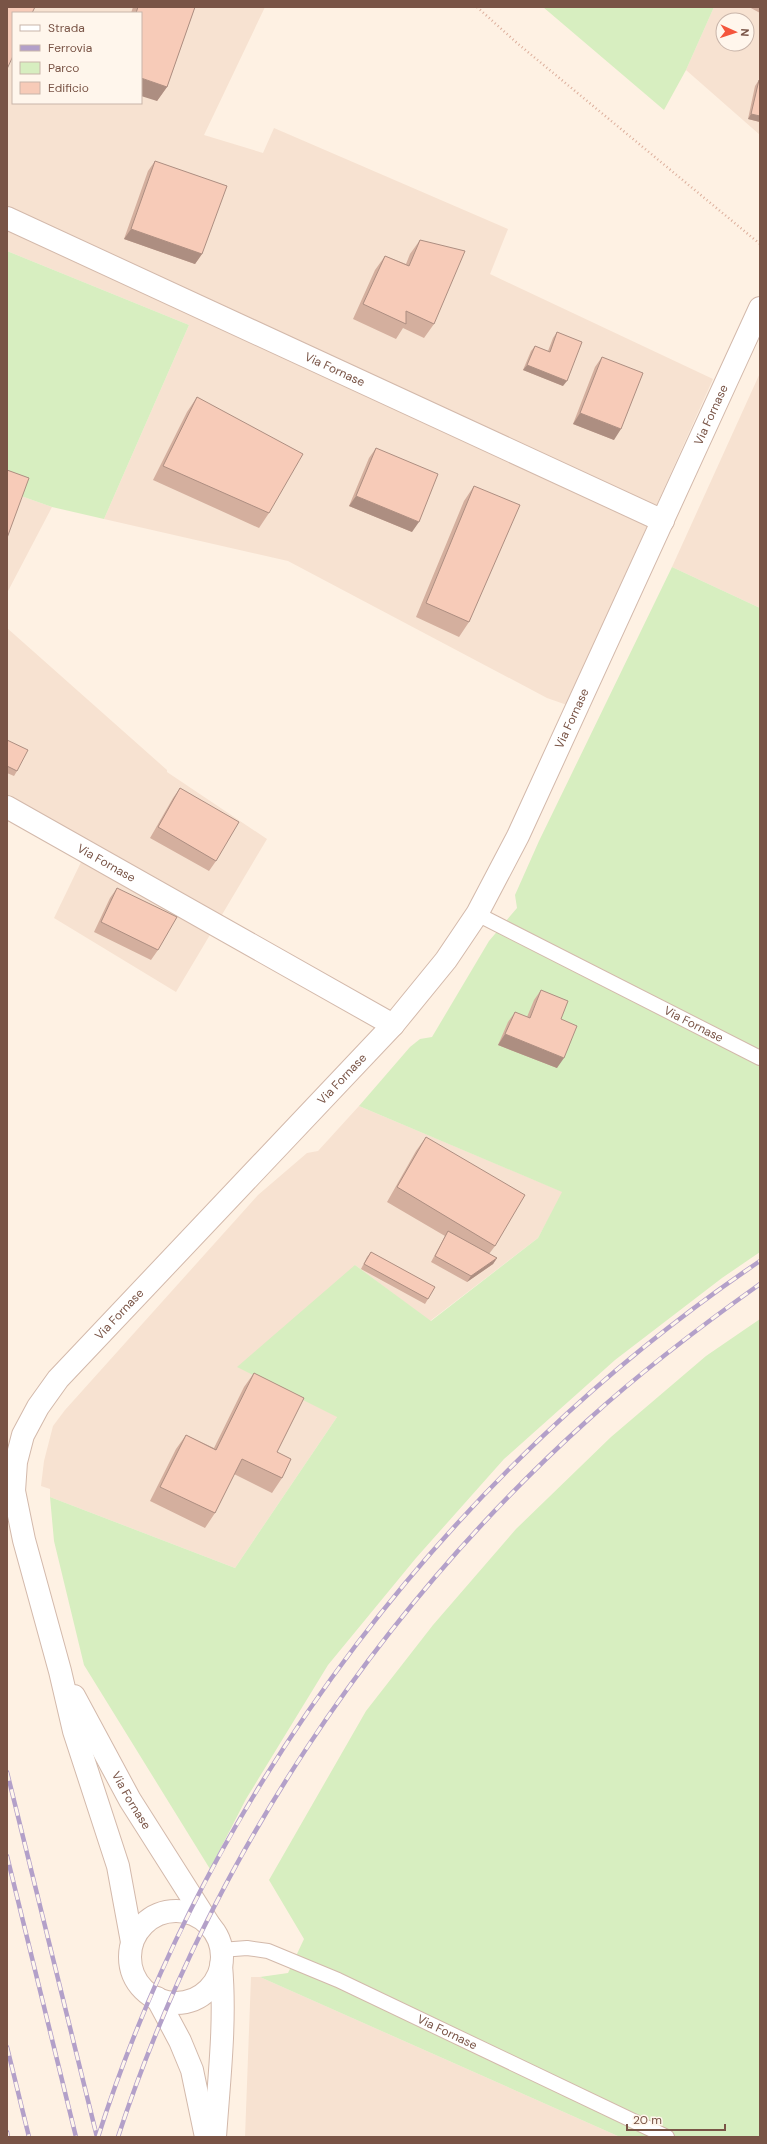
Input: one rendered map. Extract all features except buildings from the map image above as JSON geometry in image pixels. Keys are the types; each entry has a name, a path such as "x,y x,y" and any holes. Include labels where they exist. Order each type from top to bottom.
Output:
{"street":[{"name":"Via Fornase","path":"7,218 663,522"},
{"name":"Via Fornase","path":"221,1957 217,1976 210,1987 199,1996 186,2001 173,2002 157,1998 143,1989 134,1975 130,1958 132,1942 118,1866 74,1731 60,1671 24,1540 14,1491 16,1462 23,1435 38,1407 63,1373 393,1025 446,960 477,914 518,836 760,308"},
{"name":"Via Fornase","path":"7,807 393,1025"},
{"name":"Via Fornase","path":"60,1671 130,1800 217,1937 221,1957 224,1998 223,2034 214,2137"},
{"name":"Via Fornase","path":"132,1942 140,1928 152,1917 167,1912 182,1911 198,1916 210,1926"},
{"name":"Via Fornase","path":"157,1998 180,2041 192,2070 206,2137"}],"lane":[{"name":"Via Fornase","path":"477,914 760,1058"},
{"name":"Via Fornase","path":"221,1957 247,1948 268,1951 331,1977 667,2137"}],"path":[{"path":"477,7 516,43 760,244"}],"shaded area":[{"path":"7,7 265,7 204,135 263,153 274,128 508,229 490,274 713,379 567,705 547,698 288,561 104,519 189,325 7,251"},
{"path":"714,7 760,7 760,135 686,70"},
{"path":"760,373 760,608 672,567"},
{"path":"7,491 52,507 7,593"},
{"path":"7,628 167,770 167,772 267,839 176,992 54,918 84,856 7,817"},
{"path":"359,1106 563,1192 538,1238 430,1321 355,1265 337,1417 235,1568 50,1497 50,1489 41,1486 44,1461 53,1426 65,1410 258,1195 307,1153 318,1151"},
{"path":"251,1977 260,1977 620,2137 245,2137"}],"green space":[{"path":"543,7 714,7 686,70 664,110"},
{"path":"7,251 189,325 104,519 52,507 7,491"},
{"path":"672,567 760,608 760,1252 722,1278 615,1360 504,1459 416,1558 328,1665 246,1799 210,1869 84,1665 54,1541 50,1497 235,1568 337,1417 237,1367 355,1265 431,1321 538,1238 562,1192 359,1106 410,1047 420,1039 432,1037 489,941 517,908 515,895 539,841"},
{"path":"760,1319 760,2137 620,2137 260,1977 288,1973 304,1939 269,1880 366,1711 433,1625 516,1529 611,1437 706,1356"}],"railway":[{"path":"98,2137 146,2006 206,1880 276,1759 357,1644 446,1536 543,1436 648,1344 760,1261"},
{"path":"118,2137 155,2035 199,1936 250,1840 307,1748 370,1659 438,1574 511,1494 589,1419 630,1383 760,1284"},
{"path":"7,1772 97,2137"},
{"path":"7,1856 76,2137"},
{"path":"7,2047 29,2137"},
{"path":"7,2132 8,2137"}]}
